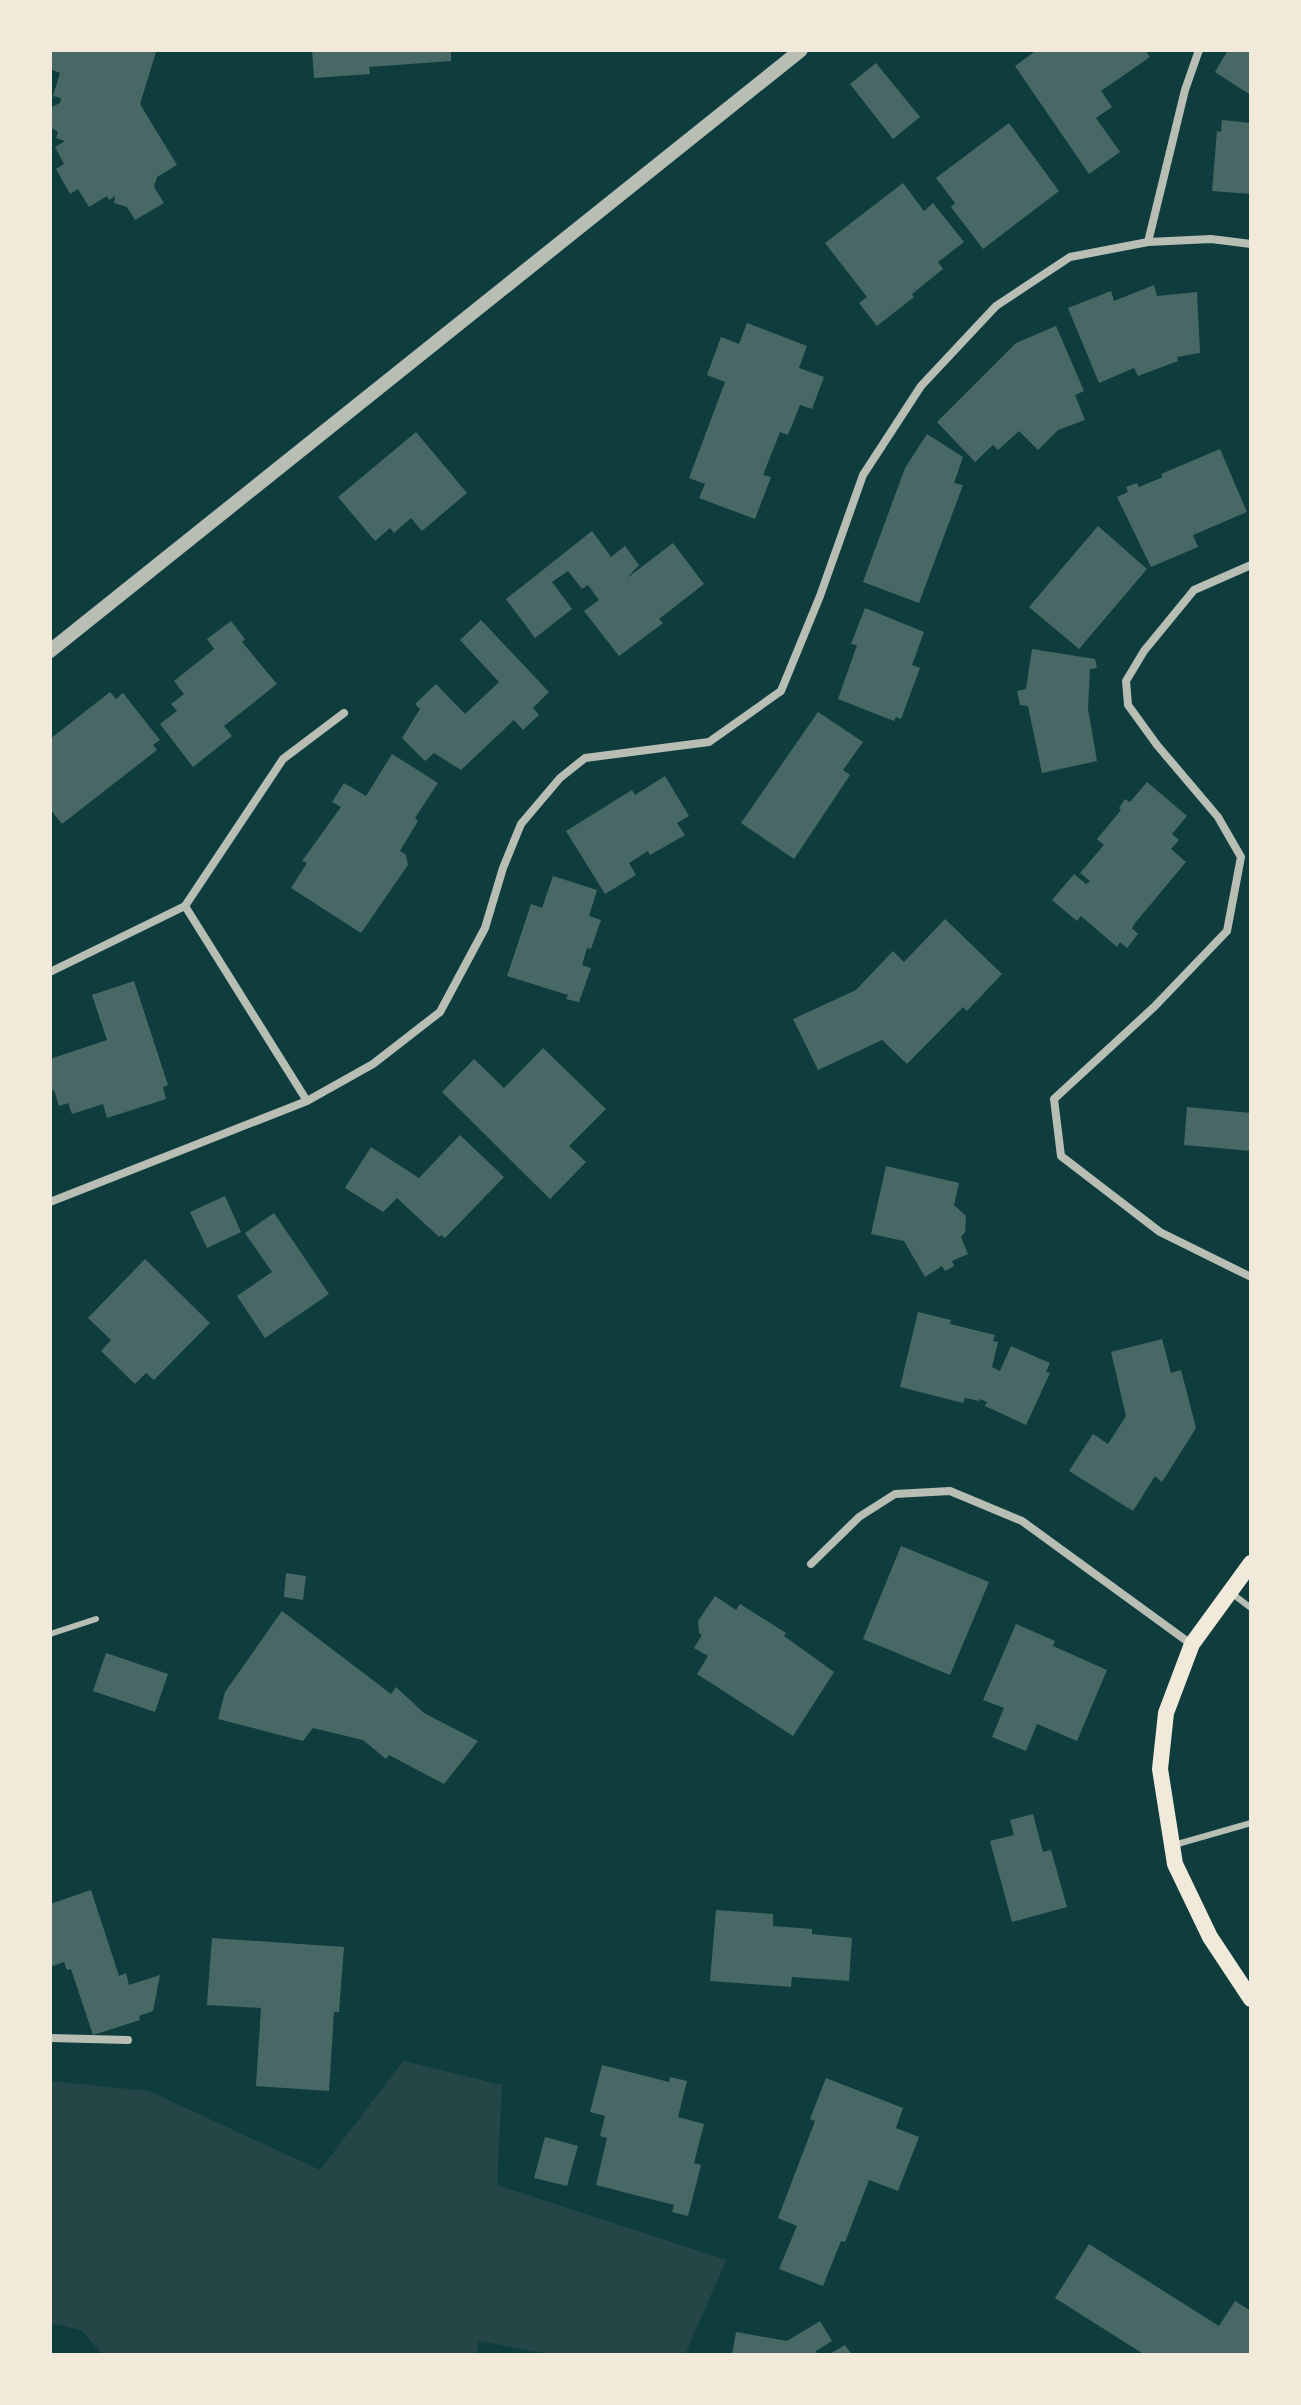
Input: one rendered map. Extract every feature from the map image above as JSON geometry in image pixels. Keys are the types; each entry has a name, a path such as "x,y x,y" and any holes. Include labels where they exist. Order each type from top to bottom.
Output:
{"main road":[{"path":"1251,1563 1192,1644 1166,1713 1160,1769 1175,1864 1210,1937 1251,1999"}],"street":[{"path":"50,651 801,50"},
{"path":"1148,242 1185,90 1199,50"},
{"path":"50,1202 307,1101 373,1064 440,1012 485,928 503,868 521,824 560,778 585,758 709,742 781,691 820,596 863,475 921,386 996,306 1070,257 1148,242 1211,239 1251,244"},
{"path":"1251,565 1194,590 1144,651 1126,681 1128,705 1157,745 1218,817 1241,857 1227,931 1154,1007 1054,1099 1061,1156 1160,1232 1251,1277"},
{"path":"50,972 185,906 283,759 344,713"},
{"path":"185,906 307,1101"},
{"path":"811,1564 859,1517 895,1494 950,1491 1022,1521 1192,1644"},
{"path":"50,2038 128,2040"}],"lane":[{"path":"1230,1592 1251,1608"},
{"path":"50,1634 96,1619"},
{"path":"1172,1846 1251,1823"}],"shaded area":[{"path":"403,2061 502,2085 497,2185 726,2260 685,2355 554,2355 479,2341 477,2355 103,2355 81,2330 50,2323 50,2081 149,2091 320,2170"}],"building":[{"path":"50,50 156,52 140,104 177,165 157,177 154,187 164,203 135,220 127,207 114,203 115,196 109,200 107,196 89,207 78,189 70,194 56,169 64,164 55,147 65,141 56,138 58,132 50,127 50,108 60,103 61,98 53,96 60,73 50,69"},
{"path":"312,50 451,50 451,61 369,67 370,74 314,78"},
{"path":"1037,50 1145,50 1150,57 1101,91 1112,107 1096,118 1120,152 1089,174 1015,66"},
{"path":"1228,50 1251,51 1249,94 1215,72"},
{"path":"876,63 920,117 893,139 850,84"},
{"path":"1222,120 1251,123 1251,194 1212,191 1217,131 1221,132"},
{"path":"1009,123 1059,191 983,249 951,207 955,203 936,178"},
{"path":"903,183 924,211 933,203 964,242 938,262 943,269 912,294 914,297 877,326 859,303 867,297 825,243"},
{"path":"1154,285 1157,296 1197,292 1200,353 1177,357 1178,361 1138,376 1134,368 1099,383 1068,308 1111,291 1114,301"},
{"path":"747,323 807,346 799,368 824,377 812,409 800,405 788,435 780,432 763,475 771,477 755,519 699,498 705,484 689,478 725,382 707,375 721,337 739,344"},
{"path":"1056,326 1084,391 1075,395 1085,420 1058,430 1038,450 1019,431 998,450 993,445 975,462 937,422 1016,343"},
{"path":"416,432 467,493 422,531 411,518 394,533 390,528 375,541 338,497"},
{"path":"927,434 963,457 954,483 963,485 919,603 863,582 905,468"},
{"path":"1220,449 1247,512 1193,535 1198,547 1151,567 1117,497 1128,492 1126,487 1137,483 1139,487 1163,477 1161,474"},
{"path":"1098,526 1147,569 1079,649 1029,607"},
{"path":"592,531 611,557 625,546 639,565 627,578 673,543 704,584 659,619 663,623 619,656 584,611 599,600 588,585 582,589 568,571 552,582 572,609 535,638 506,599"},
{"path":"865,608 924,632 912,665 920,668 901,719 896,717 894,721 838,699 857,645 851,644"},
{"path":"481,620 549,692 533,708 539,715 523,730 514,720 461,770 434,753 425,761 402,738 420,709 415,704 436,684 465,714 499,682 460,640"},
{"path":"231,621 245,639 242,642 277,684 224,726 232,736 193,767 160,724 177,711 171,704 184,694 174,681 214,649 207,639"},
{"path":"1032,649 1095,659 1097,668 1090,669 1088,709 1097,761 1042,773 1028,706 1020,705 1017,691 1026,689"},
{"path":"110,692 116,699 123,693 160,740 153,745 157,750 62,824 50,809 50,739"},
{"path":"818,712 863,742 843,770 850,775 794,859 741,823"},
{"path":"392,754 438,783 415,818 418,821 400,851 406,855 408,865 361,933 291,888 307,863 302,861 341,807 332,802 344,783 366,796"},
{"path":"665,776 689,816 677,823 685,835 629,863 636,875 605,894 566,831 632,790 635,795"},
{"path":"1147,782 1187,816 1172,834 1179,840 1171,849 1186,862 1135,923 1132,928 1138,934 1127,948 1120,942 1117,947 1081,916 1077,921 1052,900 1074,874 1086,884 1090,881 1080,873 1104,845 1097,839 1121,810 1119,808 1125,799 1130,802"},
{"path":"553,876 597,890 589,916 601,920 582,965 591,968 579,1002 566,999 568,995 507,976 531,904 542,908"},
{"path":"945,919 1002,974 967,1011 963,1007 907,1064 882,1040 818,1070 793,1019 856,990 893,951 904,962"},
{"path":"134,981 168,1085 163,1087 166,1099 107,1118 103,1104 72,1114 68,1103 59,1106 54,1090 50,1091 50,1059 107,1040 92,995"},
{"path":"543,1048 606,1109 569,1146 586,1162 550,1199 442,1092 474,1059 504,1088"},
{"path":"1187,1107 1251,1113 1251,1151 1184,1145"},
{"path":"460,1135 504,1177 445,1238 439,1237 397,1198 383,1212 345,1188 371,1147 419,1178"},
{"path":"886,1166 959,1183 954,1205 966,1216 965,1232 961,1237 968,1254 952,1261 954,1266 945,1271 942,1266 925,1277 904,1241 871,1234"},
{"path":"225,1196 241,1232 207,1248 190,1212"},
{"path":"274,1213 329,1294 265,1338 237,1296 272,1272 245,1233"},
{"path":"145,1259 210,1323 154,1380 146,1373 135,1384 101,1351 111,1340 88,1318"},
{"path":"918,1312 995,1335 993,1341 998,1342 992,1367 1000,1371 1011,1346 1050,1363 1046,1372 1050,1373 1026,1425 985,1406 987,1402 980,1399 965,1398 963,1403 900,1387"},
{"path":"1162,1339 1171,1373 1181,1370 1196,1428 1162,1482 1155,1476 1133,1511 1069,1471 1093,1434 1108,1444 1126,1416 1111,1352"},
{"path":"901,1546 989,1582 950,1675 863,1639"},
{"path":"286,1573 306,1576 303,1600 284,1597"},
{"path":"715,1596 736,1610 740,1604 786,1633 784,1636 834,1672 793,1736 697,1674 708,1656 694,1648 702,1635 698,1621"},
{"path":"282,1611 391,1694 396,1687 424,1713 478,1741 444,1784 389,1755 386,1759 363,1740 313,1728 303,1741 218,1719 225,1692"},
{"path":"1016,1624 1055,1641 1053,1646 1107,1670 1077,1741 1037,1724 1026,1751 992,1737 1004,1708 983,1700"},
{"path":"106,1653 168,1674 155,1712 93,1691"},
{"path":"1033,1814 1043,1852 1051,1850 1067,1907 1012,1922 990,1841 1014,1835 1010,1820"},
{"path":"91,1890 119,1976 126,1973 129,1985 160,1975 153,2011 139,2016 140,2020 93,2035 71,1969 67,1970 64,1962 50,1967 50,1904"},
{"path":"716,1910 773,1914 773,1926 812,1929 812,1934 852,1938 849,1981 792,1977 791,1987 710,1981"},
{"path":"212,1938 344,1947 339,2012 334,2012 329,2091 256,2086 261,2008 207,2005"},
{"path":"602,2065 669,2082 670,2077 687,2081 678,2117 704,2124 694,2163 701,2165 688,2216 672,2212 674,2205 596,2185 607,2138 600,2136 605,2116 590,2112"},
{"path":"826,2078 903,2108 896,2128 919,2137 898,2191 869,2180 845,2242 841,2241 823,2286 779,2269 797,2226 778,2218 815,2121 810,2119"},
{"path":"545,2137 578,2146 567,2186 534,2178"},
{"path":"1089,2244 1219,2326 1235,2301 1251,2311 1251,2355 1145,2355 1055,2298"},
{"path":"820,2321 832,2341 816,2351 818,2355 732,2355 736,2332 787,2341"},
{"path":"845,2345 852,2355 828,2355"}]}
